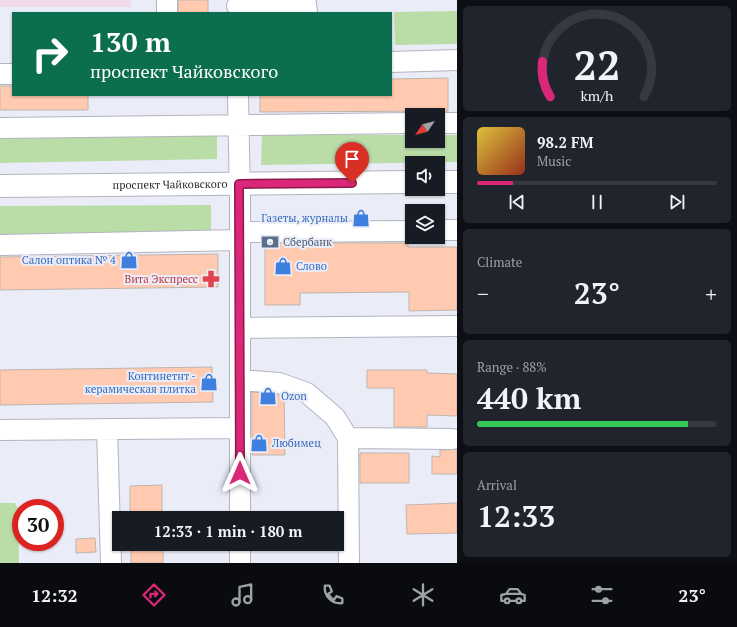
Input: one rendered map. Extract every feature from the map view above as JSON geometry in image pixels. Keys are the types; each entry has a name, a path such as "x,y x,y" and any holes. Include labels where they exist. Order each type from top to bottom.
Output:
{"main road":[{"name":"проспект Чайковского","path":"0,186 405,182"},
{"path":"445,182 457,182"}],"street":[{"path":"166,0 167,12"},
{"path":"237,6 306,4 307,12"},
{"path":"392,62 457,60"},
{"path":"0,74 12,74"},
{"path":"238,96 240,236 240,511"},
{"path":"0,128 405,123"},
{"path":"445,123 457,123"},
{"path":"445,230 457,230"},
{"path":"0,245 405,231"},
{"path":"240,328 457,326"},
{"path":"240,380 279,383 307,394 335,417 348,438 349,563"},
{"path":"0,430 240,428"},
{"path":"107,429 111,563"},
{"path":"348,438 452,439"},
{"path":"240,551 240,563"}],"shaded area":[{"path":"0,0 131,0 131,7 0,7"}],"green space":[{"path":"457,11 457,44 395,45 394,12"},
{"path":"0,134 217,134 217,159 0,163"},
{"path":"262,135 405,135 405,148 445,148 445,135 457,135 457,162 445,162 445,156 405,156 405,163 261,165"},
{"path":"211,205 211,236 0,236 0,206"},
{"path":"0,503 12,503 12,551 19,551 19,563 0,563"}],"building":[{"path":"178,0 208,0 208,12 178,12"},
{"path":"448,78 448,111 445,111 445,108 405,108 405,111 260,112 260,96 392,96 392,79"},
{"path":"0,86 12,86 12,96 88,96 88,110 0,110"},
{"path":"265,243 405,243 408,244 408,247 457,247 457,310 409,311 409,292 300,293 300,305 265,305"},
{"path":"218,254 218,287 0,290 0,257"},
{"path":"212,367 213,402 0,405 0,370"},
{"path":"367,370 427,370 427,373 457,374 457,416 427,415 427,427 394,427 394,388 367,388"},
{"path":"252,392 277,394 284,397 285,455 252,455"},
{"path":"457,449 457,474 432,474 432,456 440,457 440,450"},
{"path":"360,453 409,453 409,483 360,483"},
{"path":"162,485 162,511 130,511 130,486"},
{"path":"457,503 457,533 407,534 406,505"},
{"path":"95,538 96,552 76,553 76,539"},
{"path":"131,551 163,551 163,563 131,563"}],"place":[{"name":"Газеты, журналы","path":"361,218"},
{"name":"Сбербанк","path":"270,242"},
{"name":"Салон оптика № 4","path":"129,260"},
{"name":"Слово","path":"283,266"},
{"name":"Вита Экспресс","path":"211,279"},
{"name":"Континетнт - керамическая плитка","path":"209,382"},
{"name":"Ozon","path":"268,396"},
{"name":"Любимец","path":"259,443"}],"route":[{"path":"240,473 239,184 352,183"}]}
